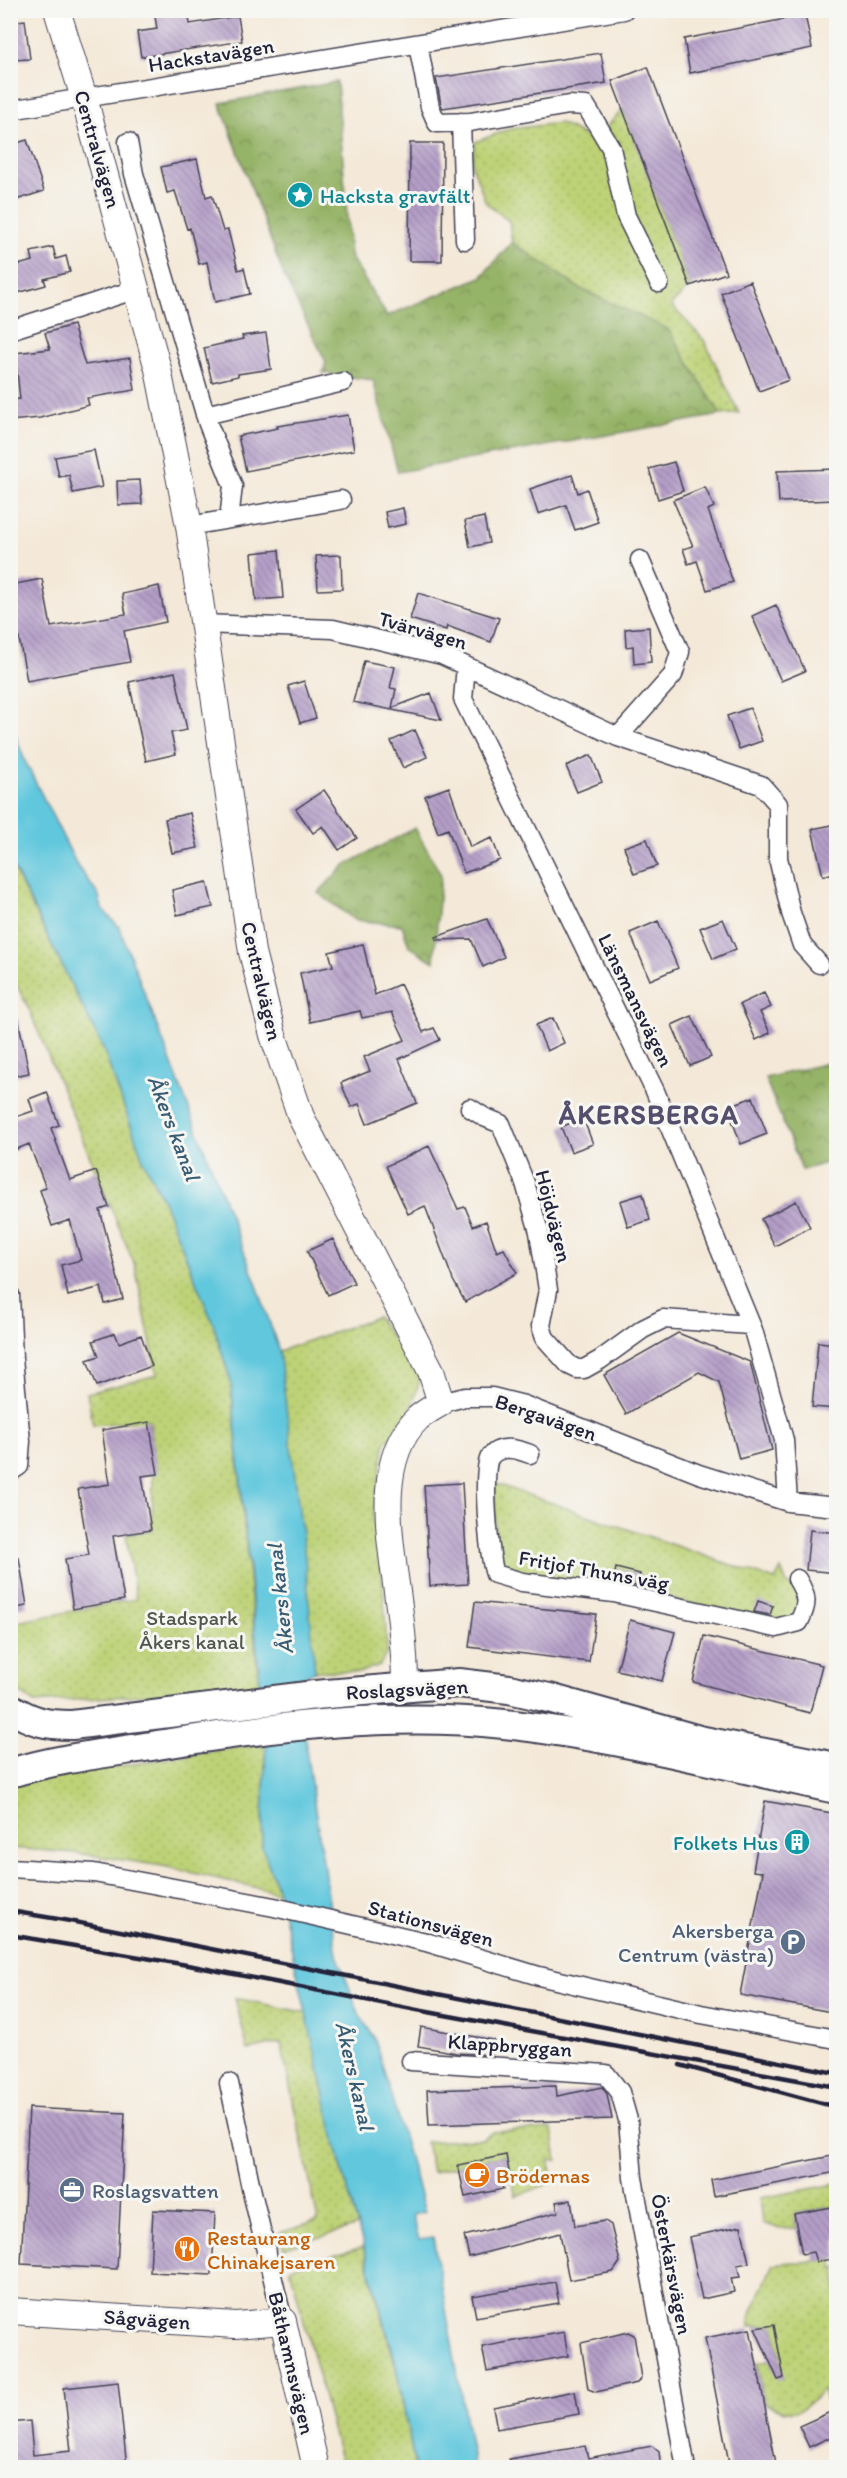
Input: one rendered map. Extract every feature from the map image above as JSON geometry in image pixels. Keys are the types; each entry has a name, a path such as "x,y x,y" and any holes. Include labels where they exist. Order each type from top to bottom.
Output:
{"main road":[{"name":"Roslagsvägen","path":"10,1708 30,1721 51,1725 72,1725 315,1695 459,1683 509,1689 699,1740 837,1767"},
{"path":"317,1724 338,1709 393,1702 405,1686"},
{"name":"Roslagsvägen","path":"10,1773 70,1759 254,1730 317,1724 411,1720 503,1724 600,1738 837,1789"}],"street":[{"name":"Centralvägen","path":"57,10 84,98 158,369 189,526 252,952 273,1035 301,1117 430,1371 441,1402"},
{"name":"Hackstavägen","path":"10,110 624,10"},
{"path":"418,44 430,107 437,123 461,122 569,105 586,106 611,148 626,216 659,283"},
{"path":"461,122 465,240"},
{"name":"Centralvägen","path":"128,142 134,174 205,415 233,486 229,519"},
{"path":"10,330 137,289"},
{"path":"205,415 343,382"},
{"path":"189,526 341,500"},
{"path":"618,737 673,675 680,652 640,560"},
{"name":"Tvärvägen","path":"202,624 333,629 442,655 618,737 761,785 778,804 778,858 801,945 819,964"},
{"name":"Länsmansvägen","path":"466,666 464,699 655,1091 750,1325 784,1440 788,1502"},
{"name":"Höjdvägen","path":"470,1107 484,1117 501,1124 525,1183 545,1263 548,1290 541,1326 545,1338 569,1365 577,1369 584,1369 643,1329 663,1319 750,1325"},
{"path":"10,1295 21,1441 19,1466 10,1472"},
{"name":"Bergavägen","path":"405,1686 404,1643 389,1521 390,1485 395,1460 403,1439 419,1417 441,1402 465,1397 492,1397 524,1405 699,1474 788,1502 837,1507"},
{"name":"Fritjof Thuns väg","path":"530,1454 514,1448 497,1451 489,1458 486,1471 487,1500 491,1563 495,1574 522,1582 556,1584 614,1593 776,1628 799,1622 806,1608 805,1592 797,1579"},
{"name":"Stationsvägen","path":"10,1868 94,1873 274,1907 426,1942 539,1976 701,2014 837,2038"},
{"name":"Klappbryggan","path":"411,2061 606,2074"},
{"name":"Österkärsvägen","path":"606,2074 620,2092 628,2120 633,2178 686,2468"},
{"name":"Båthamnsvägen","path":"230,2083 251,2188 316,2468"},
{"name":"Sågvägen","path":"10,2311 236,2325 283,2321"}],"green space":[{"path":"337,82 350,256 387,316 481,277 512,242 579,288 668,329 721,415 398,472 373,380 323,373 326,362 284,276 220,103"},
{"path":"623,109 690,286 671,305 704,340 739,413 721,415 668,329 579,288 512,242 509,221 486,203 472,165 475,142 509,129 560,123 594,141"},
{"path":"415,828 441,875 434,962 409,946 402,925 355,920 318,893 345,865"},
{"name":"Stadspark Åkers kanal","path":"10,862 103,1048 144,1162 162,1198 213,1323 231,1382 259,1686 34,1703 11,1686 11,1623 136,1599 126,1535 152,1531 153,1478 150,1420 93,1425 87,1393 157,1375 135,1266 29,1009 11,974"},
{"path":"836,1061 836,1160 802,1170 765,1078"},
{"path":"377,1317 421,1377 409,1414 385,1443 373,1517 383,1581 387,1652 380,1665 361,1672 315,1671 279,1351"},
{"path":"494,1483 775,1580 781,1569 787,1584 799,1591 797,1612 789,1621 503,1570 496,1555"},
{"path":"266,1743 262,1846 279,1893 163,1866 76,1853 11,1848 10,1786 18,1782"},
{"path":"235,1998 307,2013 340,2162 358,2226 284,2248 279,2233 318,2221 281,2043 248,2050"},
{"path":"552,2129 557,2160 548,2161 554,2182 516,2196 505,2155 432,2172 426,2142 482,2139 493,2132"},
{"path":"836,2184 836,2206 794,2214 797,2228 780,2229 763,2223 760,2198"},
{"path":"363,2247 395,2364 415,2467 342,2467 290,2268"},
{"path":"832,2259 833,2268 836,2267 836,2400 827,2403 823,2390 803,2408 791,2412 783,2411 764,2403 757,2363 780,2357 774,2325 750,2327 749,2318 773,2264"}],"water":[{"name":"Åkers kanal","path":"10,721 25,761 77,865 99,896 102,909 119,927 258,1288 279,1351 305,1558 315,1671 302,1677 306,1749 337,1955 360,2016 374,2037 425,2212 412,2215 419,2239 433,2237 474,2467 415,2467 395,2360 340,2162 279,1894 262,1846 266,1743 231,1382 213,1323 162,1198 144,1162 103,1048 11,862"}],"building":[{"path":"154,10 188,10 190,24 238,16 242,41 141,57 137,32 157,29"},
{"path":"805,15 812,48 690,73 684,39"},
{"path":"25,20 30,59 10,60 10,22"},
{"path":"601,53 606,83 443,108 441,104 436,78"},
{"path":"648,67 726,273 690,286 612,81"},
{"path":"27,140 44,191 16,200 10,183 10,145"},
{"path":"410,143 443,143 442,261 409,261"},
{"path":"197,159 206,197 212,195 223,231 228,230 238,270 244,268 250,294 215,302 207,262 199,264 190,228 187,229 175,191 167,193 161,167"},
{"path":"53,247 56,259 66,256 70,272 44,279 46,285 10,295 10,267 33,261 31,252"},
{"path":"750,281 789,380 759,391 721,293"},
{"path":"73,325 85,365 130,358 135,390 87,398 89,405 40,418 10,421 10,400 20,399 15,353 50,349 45,333"},
{"path":"266,333 271,369 238,374 238,376 212,382 204,348 243,339 242,336"},
{"path":"348,415 354,450 246,471 238,436 278,428 277,426"},
{"path":"94,450 102,487 73,493 69,475 59,477 55,457"},
{"path":"674,462 683,491 658,499 649,469"},
{"path":"837,469 837,500 779,502 777,471"},
{"path":"572,475 578,493 587,489 598,522 575,530 566,505 538,514 530,489"},
{"path":"140,480 142,504 118,505 117,481"},
{"path":"705,487 714,507 708,510 733,582 707,590 697,561 688,564 683,549 693,546 673,500"},
{"path":"403,508 406,524 388,528 385,512"},
{"path":"484,517 489,543 470,547 465,521"},
{"path":"279,550 283,598 256,600 252,553"},
{"path":"341,555 342,589 318,590 316,556"},
{"path":"42,579 51,627 126,614 122,594 159,586 166,622 124,631 130,662 27,681 16,622 10,623 10,585"},
{"path":"418,593 499,618 491,642 447,626 446,630 410,619"},
{"path":"776,605 805,671 781,681 752,616"},
{"path":"649,627 651,662 634,664 633,646 626,647 625,629"},
{"path":"364,661 395,667 390,688 396,689 392,708 431,693 441,720 353,702"},
{"path":"175,672 187,730 171,733 176,754 146,761 129,682"},
{"path":"304,681 316,718 300,723 288,686"},
{"path":"750,708 762,741 739,749 727,716"},
{"path":"415,730 427,757 403,768 391,741"},
{"path":"591,755 602,782 577,792 566,766"},
{"path":"449,787 470,847 492,838 500,860 464,873 448,829 438,833 425,796"},
{"path":"324,790 357,838 339,850 323,826 313,833 296,809"},
{"path":"190,813 198,848 172,853 165,819"},
{"path":"837,824 837,872 823,876 812,829"},
{"path":"647,839 657,866 634,874 624,847"},
{"path":"207,882 213,907 177,915 172,890"},
{"path":"487,919 504,957 483,967 471,939 436,940 436,937"},
{"path":"723,919 736,949 713,959 700,928"},
{"path":"658,921 678,968 650,980 630,933"},
{"path":"363,944 375,995 400,984 423,1032 434,1028 440,1040 399,1059 417,1103 367,1124 359,1104 351,1107 341,1083 370,1071 364,1057 405,1040 392,1012 362,1018 360,1011 310,1022 300,973 333,966 329,952"},
{"path":"764,993 771,1007 760,1012 770,1033 756,1040 740,1004"},
{"path":"692,1016 711,1057 690,1066 672,1025"},
{"path":"18,1018 29,1073 10,1077 10,1019"},
{"path":"553,1018 564,1043 547,1051 536,1025"},
{"path":"47,1092 59,1125 51,1128 70,1180 96,1171 109,1207 100,1210 123,1299 105,1304 101,1287 68,1296 61,1265 81,1260 70,1220 52,1226 40,1190 46,1188 29,1144 10,1152 10,1119 33,1111 29,1099"},
{"path":"753,1097 767,1134 741,1144 727,1107"},
{"path":"583,1118 593,1144 571,1152 561,1127"},
{"path":"429,1146 458,1209 465,1207 473,1226 486,1221 497,1252 504,1249 517,1273 465,1302 453,1280 425,1206 408,1214 386,1166"},
{"path":"643,1194 650,1220 628,1227 620,1201"},
{"path":"796,1201 810,1227 775,1246 761,1219"},
{"path":"333,1239 354,1283 328,1295 307,1251"},
{"path":"115,1333 119,1343 141,1335 152,1366 97,1386 87,1360 99,1356 93,1341"},
{"path":"678,1333 750,1362 772,1450 739,1459 719,1382 699,1372 626,1414 604,1375"},
{"path":"818,1342 837,1344 837,1409 812,1407"},
{"path":"149,1422 158,1474 142,1476 151,1530 113,1536 124,1600 73,1609 65,1559 89,1555 78,1489 110,1484 102,1430"},
{"path":"462,1483 468,1584 430,1586 424,1485"},
{"path":"810,1530 837,1533 837,1573 806,1570"},
{"path":"19,1558 27,1606 10,1609 10,1559"},
{"path":"616,1568 640,1574 637,1586 613,1582"},
{"path":"758,1601 773,1606 770,1615 754,1612"},
{"path":"475,1602 596,1614 589,1662 469,1647"},
{"path":"630,1620 675,1632 662,1681 617,1670"},
{"path":"704,1636 822,1665 810,1713 693,1682"},
{"path":"765,1801 837,1814 837,2013 740,1995 763,1872 753,1871"},
{"path":"421,2027 494,2040 492,2055 457,2053 418,2046"},
{"path":"556,2086 557,2096 602,2087 607,2094 612,2119 429,2125 427,2090"},
{"path":"29,2108 125,2113 117,2269 21,2264"},
{"path":"506,2155 511,2182 502,2184 503,2189 465,2197 458,2165"},
{"path":"837,2155 837,2172 714,2196 711,2180"},
{"path":"571,2200 575,2226 605,2221 611,2225 620,2262 613,2272 569,2280 560,2233 469,2257 464,2236 558,2212 556,2202"},
{"path":"837,2206 837,2258 816,2262 813,2252 802,2254 794,2214"},
{"path":"153,2210 215,2213 212,2275 150,2272"},
{"path":"741,2226 749,2263 737,2265 740,2277 731,2278 734,2292 702,2299 689,2237"},
{"path":"555,2282 559,2303 476,2317 472,2296"},
{"path":"774,2325 784,2378 778,2380 755,2328"},
{"path":"750,2329 777,2468 730,2468 705,2338"},
{"path":"564,2332 568,2356 487,2371 482,2347"},
{"path":"628,2332 634,2335 641,2378 637,2383 596,2392 588,2389 581,2343"},
{"path":"118,2382 127,2468 109,2468 109,2466 10,2468 10,2423 30,2421 33,2455 71,2451 64,2388"},
{"path":"575,2391 579,2414 497,2429 493,2407"},
{"path":"837,2409 837,2434 809,2447 799,2426"},
{"path":"585,2446 588,2458 652,2446 659,2452 661,2468 509,2468 509,2459"}],"railway":[{"path":"10,1911 836,2073"},
{"path":"10,1935 193,1966 417,2010 836,2087"},
{"path":"680,2065 836,2107"}],"place":[{"name":"Hacksta gravfält","path":"300,195"},
{"name":"Folkets Hus","path":"797,1842"},
{"name":"Akersberga Centrum (västra)","path":"793,1942"},
{"name":"Brödernas","path":"477,2175"},
{"name":"Roslagsvatten","path":"72,2190"},
{"name":"Restaurang Chinakejsaren","path":"187,2249"}],"district":[{"name":"ÅKERSBERGA","path":"649,1114"}]}
